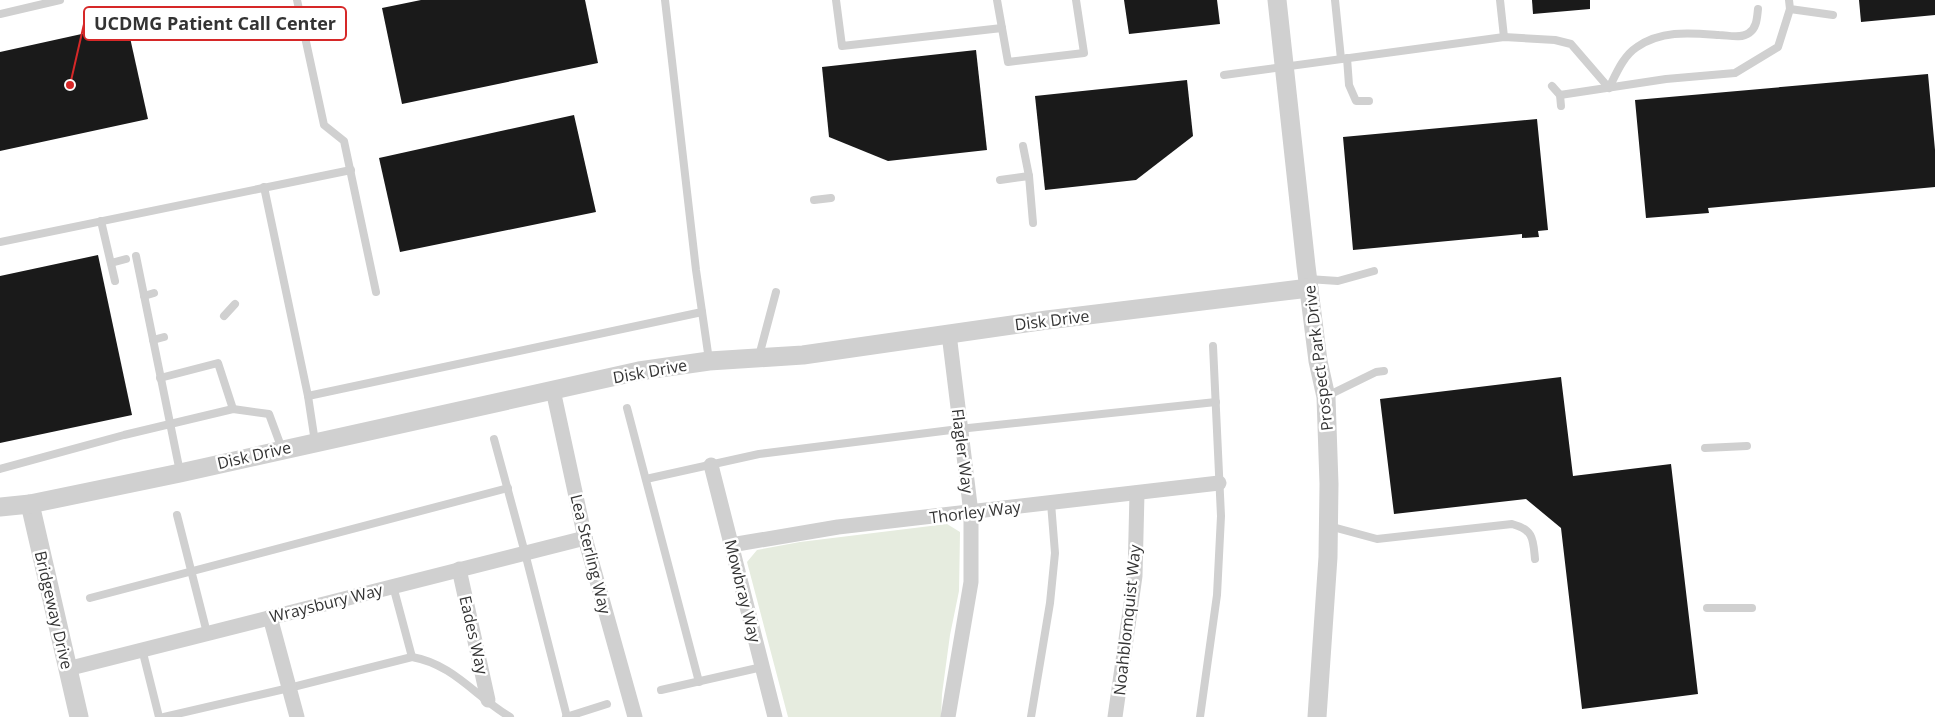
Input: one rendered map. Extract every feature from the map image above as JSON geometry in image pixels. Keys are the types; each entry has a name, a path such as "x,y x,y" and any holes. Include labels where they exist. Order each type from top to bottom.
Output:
{"street":[{"name":"Prospect Park Drive","path":"1277,0 1318,361 1326,397 1329,526 1318,717"},
{"name":"Disk Drive","path":"0,507 30,504 180,473 639,371 710,362 803,356 1309,284"},
{"name":"Flagler Way","path":"948,717 971,582 971,513 949,334"},
{"name":"Lea Sterling Way","path":"553,390 585,538 635,717"},
{"name":"Mowbray Way","path":"711,465 775,717"},
{"name":"Thorley Way","path":"731,545 838,527 1220,483"},
{"name":"Noahblomquist Way","path":"1115,717 1135,576 1137,492"},
{"name":"Bridgeway Drive","path":"30,504 79,717"},
{"name":"Wraysbury Way","path":"67,669 585,538"},
{"name":"Eades Way","path":"459,569 488,700"},
{"path":"270,617 297,717"}],"lane":[{"path":"0,14 60,0"},
{"path":"297,0 324,125 344,141 352,170 376,292"},
{"path":"665,0 702,312 710,362"},
{"path":"836,0 842,46 1002,28"},
{"path":"997,0 1008,62 1084,53 1076,0"},
{"path":"1335,0 1350,85 1356,101 1369,101"},
{"path":"1500,0 1504,37"},
{"path":"1560,95 1666,79 1735,73 1778,47 1790,9 1789,0"},
{"path":"1609,88 1620,65 1635,48 1650,40 1669,34 1682,33 1741,36 1750,33 1757,22 1758,9"},
{"path":"1790,9 1833,15"},
{"path":"1224,75 1504,37 1555,40 1571,44 1609,88"},
{"path":"1552,86 1560,95 1562,106"},
{"path":"1023,146 1029,176 1033,223"},
{"path":"0,242 352,170"},
{"path":"1000,180 1029,176"},
{"path":"264,187 308,396 315,442"},
{"path":"814,200 831,198"},
{"path":"101,221 115,281"},
{"path":"136,256 180,473"},
{"path":"111,263 126,259"},
{"path":"1309,284 1338,281 1374,271"},
{"path":"759,358 776,292"},
{"path":"144,296 154,293"},
{"path":"224,316 235,304"},
{"path":"308,396 702,312"},
{"path":"153,340 164,337"},
{"path":"1200,717 1216,595 1221,516 1213,346"},
{"path":"160,378 218,363 233,410"},
{"path":"1326,397 1376,372 1384,371"},
{"path":"646,479 759,454 960,429 1216,402"},
{"path":"627,408 699,682"},
{"path":"0,469 170,423 233,410 269,414 282,449"},
{"path":"494,439 566,717 607,704"},
{"path":"1705,448 1747,446"},
{"path":"90,598 508,488"},
{"path":"1031,717 1050,603 1055,554 1051,503"},
{"path":"177,515 207,633"},
{"path":"1329,526 1377,539 1512,524 1524,527 1533,537 1535,559"},
{"path":"394,586 412,657"},
{"path":"1707,608 1752,608"},
{"path":"142,649 159,717"},
{"path":"164,717 412,657 423,659 445,668 510,717"},
{"path":"661,690 762,667"}],"shaded area":[{"path":"947,524 960,532 959,591 950,635 942,694 941,717 788,717 747,562 757,550 800,542"}],"building":[{"path":"421,0 585,0 598,63 402,104 382,8"},
{"path":"1124,0 1217,0 1220,24 1129,34"},
{"path":"1532,0 1590,0 1590,9 1533,14"},
{"path":"1859,0 1935,0 1935,15 1861,22"},
{"path":"127,24 148,119 0,151 0,52"},
{"path":"976,50 987,150 888,161 829,137 822,67"},
{"path":"1928,74 1935,150 1935,187 1708,208 1709,213 1646,218 1635,100"},
{"path":"1187,80 1193,136 1136,180 1045,190 1035,96"},
{"path":"574,115 596,212 400,252 379,158"},
{"path":"1537,119 1548,230 1538,231 1539,237 1522,238 1522,234 1353,250 1343,137"},
{"path":"98,255 132,415 0,443 0,276"},
{"path":"1561,377 1573,476 1671,464 1698,694 1582,709 1561,528 1526,499 1394,514 1380,399"}],"place":[{"name":"UCDMG Patient Call Center","path":"70,85"}]}
